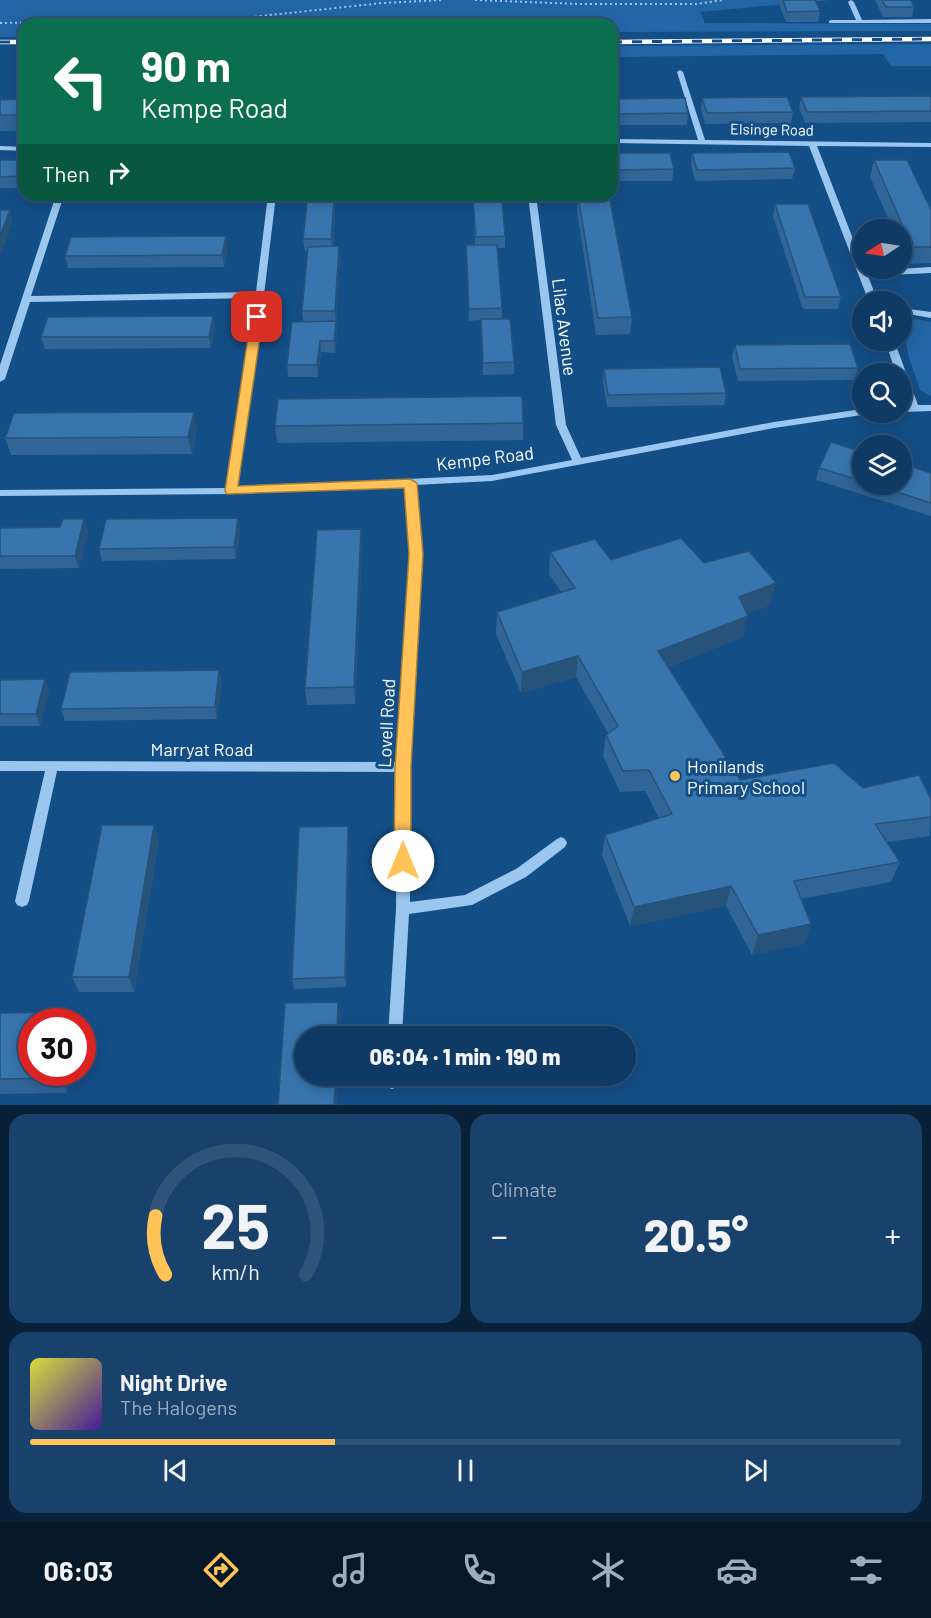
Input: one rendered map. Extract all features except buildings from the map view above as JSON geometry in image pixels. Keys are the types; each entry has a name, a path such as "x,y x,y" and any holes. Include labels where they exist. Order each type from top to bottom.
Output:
{"street":[{"path":"851,2 861,22"},
{"path":"831,22 931,21"},
{"path":"680,72 702,141"},
{"name":"Elsinge Road","path":"618,141 931,145"},
{"path":"812,143 852,246"},
{"path":"0,148 18,149"},
{"path":"0,379 58,201"},
{"path":"231,491 272,201"},
{"name":"Lilac Avenue","path":"533,201 561,425 577,461"},
{"path":"912,271 931,270"},
{"path":"27,299 260,296"},
{"path":"912,312 931,315"},
{"path":"912,403 914,408 931,408"},
{"name":"Kempe Road","path":"0,493 231,491 492,478 774,425 852,413"},
{"name":"Lovell Road","path":"396,1026 403,909 403,767 416,554 410,483"},
{"name":"Marryat Road","path":"0,766 403,767"},
{"path":"22,901 52,766"},
{"path":"403,909 467,901 521,873 561,843"}],"path":[{"path":"243,18 382,3 442,0"},
{"path":"475,0 696,4 723,0"},
{"path":"606,0 622,3"},
{"path":"0,23 18,23"}],"shaded area":[{"path":"0,0 830,0 700,12 705,23 931,24 931,31 618,32 618,18 18,18 18,37 0,37"},
{"path":"931,44 931,66 891,66 883,54 618,57 618,46"},
{"path":"912,320 931,322 931,396 920,390 909,358 908,351 912,351"}],"railway":[{"path":"618,42 931,39"},
{"path":"0,42 18,42"}],"place":[{"name":"Honilands Primary School","path":"675,776"}],"route":[{"path":"257,317 231,491 410,483 416,554 403,767 403,861"}]}
